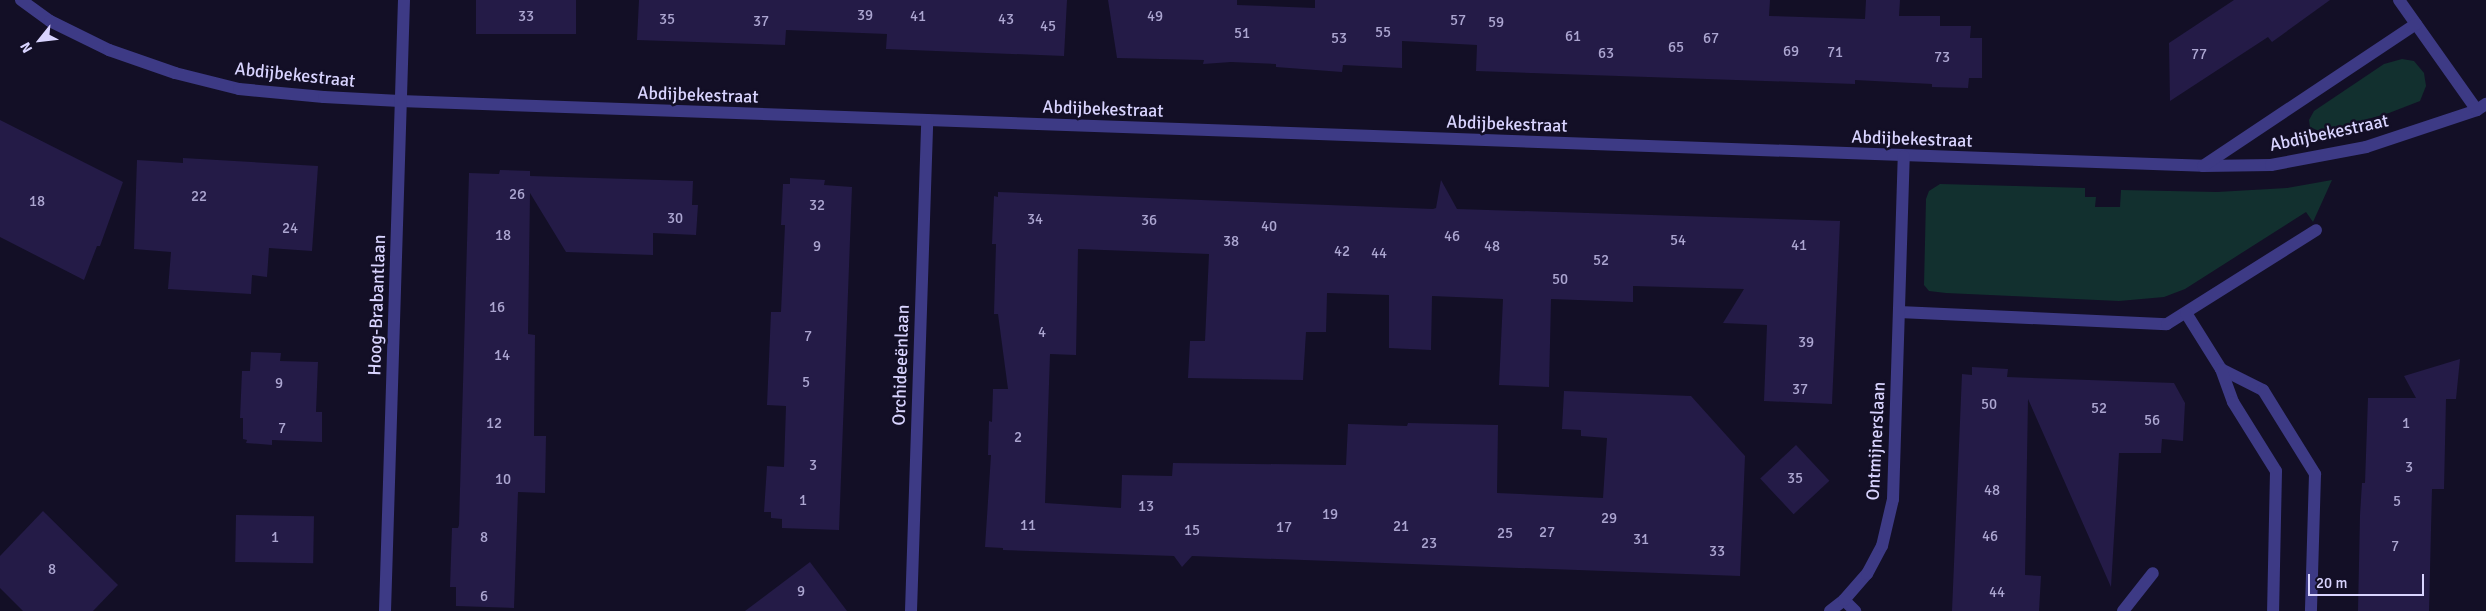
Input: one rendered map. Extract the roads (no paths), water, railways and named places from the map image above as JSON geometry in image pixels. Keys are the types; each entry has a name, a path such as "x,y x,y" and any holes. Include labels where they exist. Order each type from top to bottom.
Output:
{"street":[{"name":"Abdijbekestraat","path":"20,0 50,21 109,50 175,73 239,89 324,97 400,101 2203,166 2271,165 2366,147 2481,107"},
{"name":"Hoog-Brabantlaan","path":"385,611 404,0"},
{"path":"2399,0 2481,107"},
{"name":"Abdijbekestraat","path":"2203,166 2416,24"},
{"name":"Orchideeënlaan","path":"911,611 927,120"},
{"name":"Ontmijnerslaan","path":"1830,611 1844,600 1867,574 1882,546 1893,499 1904,156"},
{"path":"1899,312 2167,324 2316,230"},
{"path":"2186,313 2221,369 2233,402 2276,471 2273,611"},
{"path":"2221,369 2262,390 2315,474 2311,611"},
{"path":"2123,611 2153,573"},
{"path":"1844,600 1855,611"}]}
